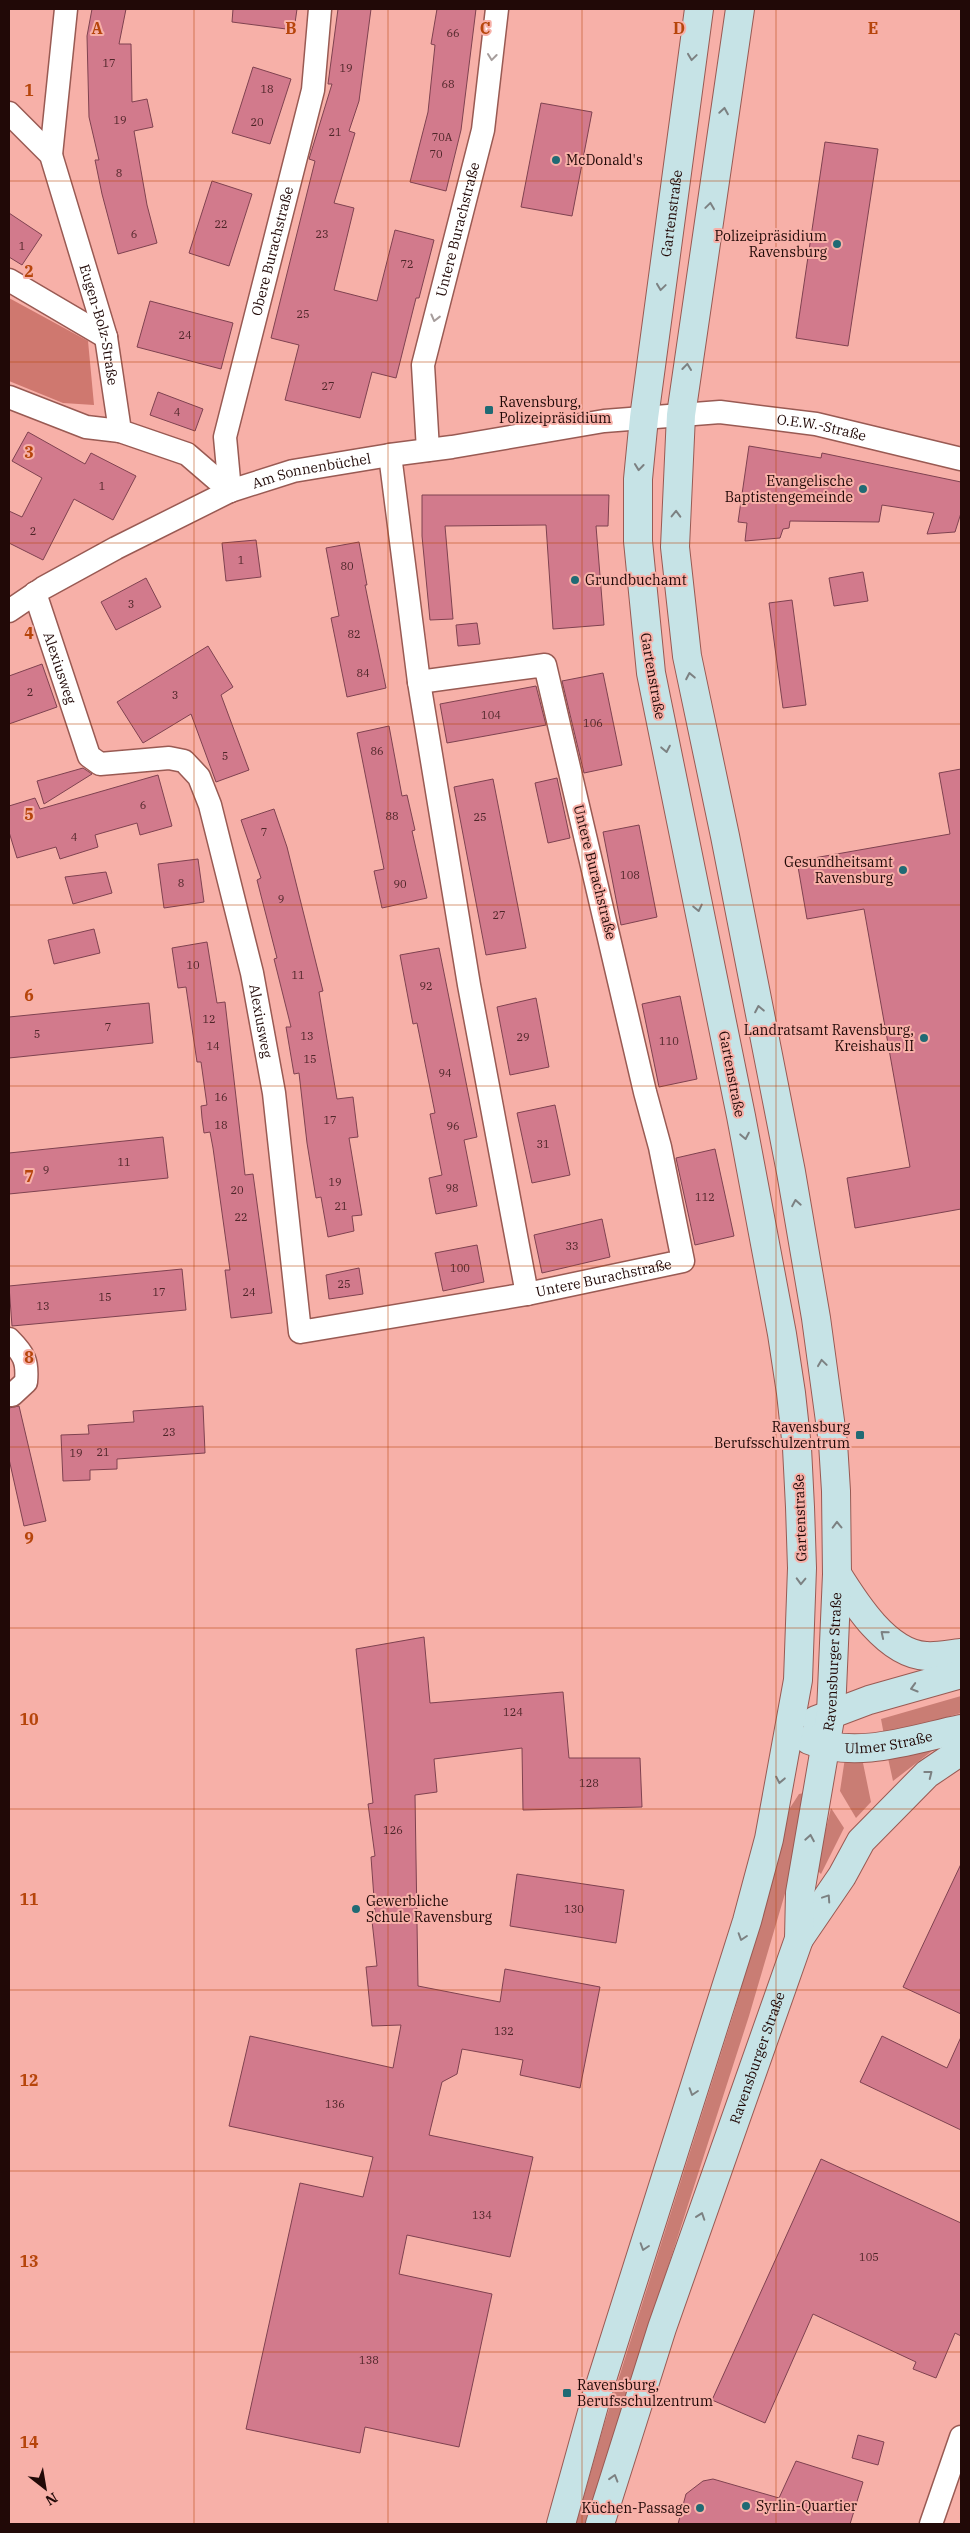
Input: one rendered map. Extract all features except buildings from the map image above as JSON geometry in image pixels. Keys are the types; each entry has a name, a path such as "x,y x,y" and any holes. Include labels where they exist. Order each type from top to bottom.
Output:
{"main road":[{"name":"Gartenstraße","path":"699,9 644,418 638,479 638,541 651,673 739,1107 782,1334 797,1448 802,1578 798,1680 789,1732"},
{"path":"740,9 681,415 675,547 687,656 750,961 791,1172 816,1318 833,1443 836,1491 837,1574 860,1611 900,1647 925,1657 961,1653"},
{"name":"Ravensburger Straße","path":"600,2524 662,2328 799,1939 800,1893 830,1713 837,1574"},
{"path":"561,2524 596,2398 747,1921 769,1840 789,1732 830,1713 961,1674"},
{"name":"Ulmer Straße","path":"789,1732 824,1747 866,1749 961,1729"},
{"path":"799,1939 842,1876 862,1841 882,1817 927,1774 961,1751"}],"street":[{"path":"51,155 66,9"},
{"name":"Obere Burachstraße","path":"230,491 226,437 313,90 320,9"},
{"name":"Untere Burachstraße","path":"428,450 423,365 483,130 497,9"},
{"name":"Eugen-Bolz-Straße","path":"9,112 51,155 106,337 120,431"},
{"path":"9,280 106,337"},
{"path":"9,397 86,427 120,431 187,454 230,491"},
{"name":"O.E.W.-Straße","path":"681,415 720,412 807,422 961,459"},
{"path":"644,418 681,415"},
{"name":"Am Sonnenbüchel","path":"9,611 35,593 116,548 230,491 293,472 604,421 644,418"},
{"name":"Untere Burachstraße","path":"390,455 419,682 468,985 527,1294 683,1261 660,1147 645,1092 545,665 419,682"},
{"name":"Alexiusweg","path":"35,593 89,756 100,764 169,758 184,761 199,777 210,804 252,973 274,1093 300,1332 527,1294"},
{"path":"9,1339 18,1348 27,1364 26,1382 12,1395 9,1394"},
{"path":"931,2524 961,2437"}],"shaded area":[{"path":"9,298 88,341 94,405 63,403 9,381"},
{"path":"961,1696 961,1713 884,1735 881,1719"},
{"path":"929,1746 932,1751 893,1781 888,1758"},
{"path":"845,1758 863,1763 871,1802 856,1818 840,1791"},
{"path":"804,1793 789,1880 749,2016 616,2428 587,2524 576,2524 604,2425 735,2009 774,1874 788,1811 799,1794"},
{"path":"831,1808 844,1828 821,1874 816,1869"}],"place":[{"name":"McDonald's","path":"556,160"},
{"name":"Polizeipräsidium Ravensburg","path":"837,244"},
{"name":"Ravensburg, Polizeipräsidium","path":"489,410"},
{"name":"Evangelische Baptistengemeinde","path":"863,489"},
{"name":"Grundbuchamt","path":"575,580"},
{"name":"Gesundheitsamt Ravensburg","path":"903,870"},
{"name":"Landratsamt Ravensburg, Kreishaus II","path":"924,1038"},
{"name":"Ravensburg Berufsschulzentrum","path":"860,1435"},
{"name":"Gewerbliche Schule Ravensburg","path":"356,1909"},
{"name":"Ravensburg, Berufsschulzentrum","path":"567,2393"},
{"name":"Syrlin-Quartier","path":"746,2506"},
{"name":"Küchen-Passage","path":"700,2508"}]}
